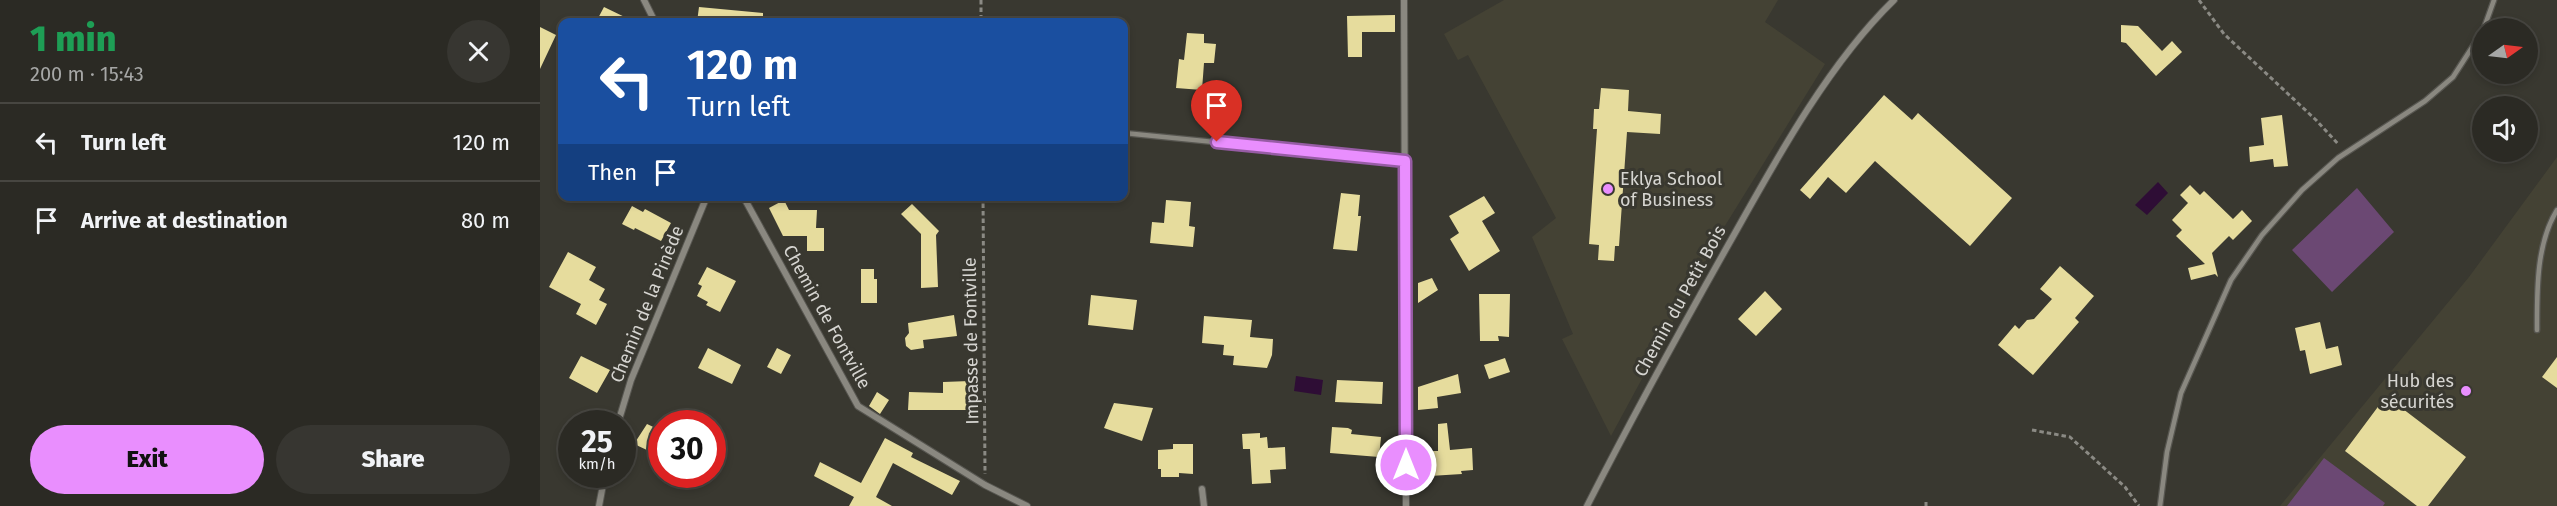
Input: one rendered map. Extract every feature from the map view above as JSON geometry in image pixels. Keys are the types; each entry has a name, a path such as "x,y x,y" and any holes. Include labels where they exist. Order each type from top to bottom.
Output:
{"street":[{"path":"644,0 653,18"},
{"path":"1404,0 1406,506"},
{"name":"Chemin du Petit Bois","path":"1587,506 1627,428 1784,148 1834,70 1894,0"},
{"name":"Chemin de la Pinède","path":"622,410 631,380 705,201"},
{"name":"Chemin de Fontville","path":"746,201 858,406 985,485 1027,506"},
{"path":"599,506 602,488"},
{"path":"1202,489 1204,506"}],"lane":[{"path":"2487,18 2494,0"},
{"path":"2160,506 2167,452 2181,393 2231,280 2262,235 2302,190 2346,152 2425,101 2453,77 2472,47"},
{"path":"1128,133 1405,161"},
{"path":"2537,330 2543,244 2557,210"}],"path":[{"path":"981,0 981,18"},
{"path":"2199,0 2224,34 2316,120 2346,152"},
{"name":"Impasse de Fontville","path":"983,201 985,485"},
{"path":"2032,430 2070,437 2125,487 2139,506"}],"shaded area":[{"path":"1504,0 1778,0 1765,22 1825,64 1723,229 1611,436 1562,339 1573,334 1532,237 1556,218 1468,55 1458,60 1444,34"},
{"name":"Hub des sécurités","path":"2557,157 2557,506 2280,506 2469,277"},
{"path":"2158,182 2168,193 2147,215 2135,205"},
{"path":"2357,188 2394,232 2332,292 2292,250"},
{"path":"1296,376 1323,380 1321,395 1294,391"},
{"path":"2324,458 2385,503 2383,506 2287,506"}],"building":[{"path":"604,7 627,18 598,18"},
{"path":"699,7 763,13 763,18 698,18"},
{"path":"1395,15 1395,32 1362,32 1362,57 1348,57 1347,16"},
{"path":"2121,25 2138,26 2162,51 2172,41 2182,52 2156,76 2126,43 2121,42"},
{"path":"540,27 556,35 540,69"},
{"path":"1187,33 1204,34 1204,43 1216,44 1214,63 1204,63 1202,90 1176,88 1179,59 1184,60"},
{"name":"Eklya School of Business","path":"1601,88 1629,90 1628,111 1661,114 1660,134 1627,132 1619,246 1615,246 1614,261 1598,260 1599,245 1589,244 1597,129 1593,129 1594,109 1599,109"},
{"path":"1884,95 1912,120 1918,113 2012,198 1970,246 1875,161 1846,193 1828,177 1810,199 1800,190"},
{"path":"2282,115 2288,166 2274,167 2273,159 2250,162 2249,147 2264,145 2261,118"},
{"path":"2190,185 2200,195 2204,191 2233,219 2242,210 2252,221 2233,240 2229,236 2212,253 2218,277 2215,274 2191,280 2188,268 2205,264 2176,236 2182,230 2172,220 2188,203 2180,195"},
{"path":"1341,193 1360,195 1358,216 1361,216 1357,251 1333,249"},
{"path":"1484,196 1495,213 1482,221 1500,251 1469,271 1450,239 1459,233 1449,216"},
{"path":"1166,200 1191,202 1189,226 1195,227 1193,247 1150,243 1152,222 1164,223"},
{"path":"784,201 789,210 817,210 816,228 824,228 824,251 807,251 807,236 783,236 769,208"},
{"path":"912,204 939,231 936,235 938,287 921,288 921,234 901,214"},
{"path":"632,206 643,212 645,209 671,223 661,241 622,224"},
{"path":"568,252 596,267 589,280 605,289 599,300 607,304 596,325 576,314 581,304 549,287"},
{"path":"2060,266 2094,296 2075,318 2079,322 2033,375 1998,345 2015,325 2019,329 2027,320 2034,319 2052,299 2040,289"},
{"path":"707,267 736,281 720,312 706,305 708,302 697,296 702,286 698,284"},
{"path":"861,269 874,269 874,279 877,279 877,303 861,303"},
{"path":"1432,278 1438,290 1418,303 1418,283"},
{"path":"1765,291 1782,309 1756,336 1738,319"},
{"path":"1479,294 1510,294 1509,337 1498,336 1499,341 1480,341"},
{"path":"1091,295 1137,300 1133,330 1088,325"},
{"path":"954,315 957,336 923,340 924,348 911,350 906,346 905,338 909,333 908,323"},
{"path":"1204,316 1252,320 1250,337 1273,339 1272,355 1267,368 1233,365 1234,356 1223,355 1224,345 1202,343"},
{"path":"2320,322 2326,349 2338,346 2342,365 2310,374 2305,350 2300,351 2295,328"},
{"path":"708,348 741,365 732,384 698,368"},
{"path":"777,348 791,355 781,374 767,367"},
{"path":"581,356 610,370 597,393 569,378"},
{"path":"2557,357 2557,388 2542,377"},
{"path":"1505,358 1510,372 1489,379 1484,365"},
{"path":"1458,374 1461,393 1437,397 1438,408 1418,410 1418,387"},
{"path":"1337,380 1383,382 1382,404 1335,402"},
{"path":"970,381 971,410 908,410 909,392 943,393 943,382"},
{"path":"877,392 889,400 880,414 869,406"},
{"path":"2386,396 2466,457 2428,506 2417,506 2345,451"},
{"path":"1114,403 1153,408 1142,441 1104,428"},
{"path":"1447,423 1450,450 1472,448 1473,470 1461,471 1462,474 1430,476 1429,451 1438,451 1438,424"},
{"path":"648,424 648,450 636,445 636,441"},
{"path":"1332,427 1348,428 1352,430 1351,434 1381,437 1379,457 1330,453"},
{"path":"1260,433 1260,438 1267,437 1268,448 1285,447 1286,469 1270,470 1271,483 1252,484 1250,449 1243,449 1242,434"},
{"path":"885,438 913,453 911,457 960,481 952,495 893,463 876,497 892,506 849,506 854,497 814,476 820,462 861,483"},
{"path":"1173,444 1193,444 1193,474 1179,473 1179,477 1161,477 1161,469 1158,469 1158,450 1173,449"}],"place":[{"name":"Eklya School of Business","path":"1608,189"},
{"name":"Hub des sécurités","path":"2466,391"}],"route":[{"path":"1217,142 1405,161 1406,465"}]}
